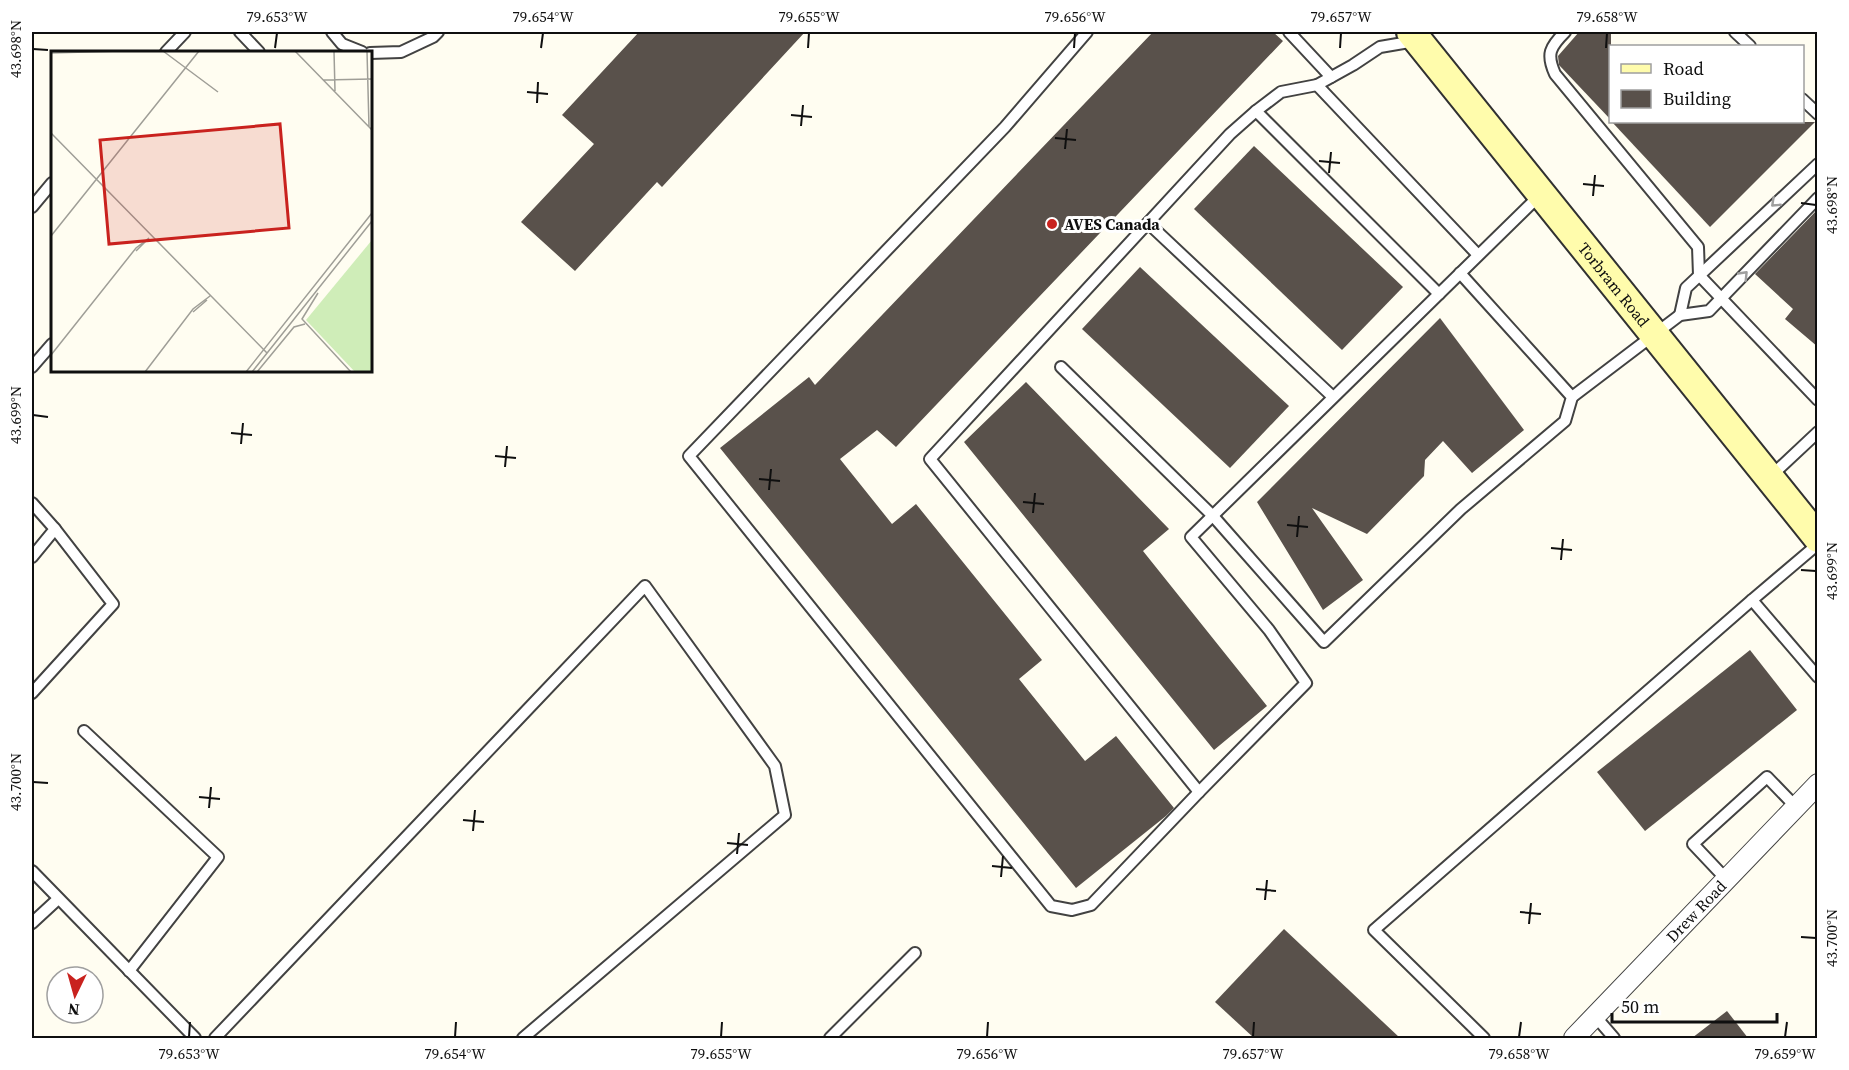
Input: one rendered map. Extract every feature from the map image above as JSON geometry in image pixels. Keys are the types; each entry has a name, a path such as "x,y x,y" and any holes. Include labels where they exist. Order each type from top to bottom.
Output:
{"main road":[{"name":"Torbram Road","path":"1419,34 1541,194 1818,538"}],"street":[{"name":"Drew Road","path":"1574,1038 1818,784"}],"lane":[{"path":"167,51 185,32"},
{"path":"240,32 258,51"},
{"path":"332,32 342,44 360,51"},
{"path":"372,53 401,52 433,37 438,32"},
{"path":"1087,32 1005,128 689,456 1052,906 1072,910 1091,905 1306,683 1269,630 1191,537 1541,194"},
{"path":"1565,32 1552,44 1549,61 1555,74 1698,247 1699,275 1818,400"},
{"path":"1735,32 1749,45"},
{"path":"1293,34 1331,77"},
{"path":"1198,792 930,459 1230,134 1256,111 1281,92 1317,85 1380,47 1419,34"},
{"path":"1317,85 1478,255"},
{"path":"1804,100 1817,113"},
{"path":"1256,111 1439,294"},
{"path":"1680,315 1686,288 1818,164"},
{"path":"32,207 51,184"},
{"path":"1060,368 1213,516 1324,642 1461,509 1565,421 1572,397 1680,315 1709,311 1818,198"},
{"path":"1148,223 1333,397"},
{"path":"1460,273 1572,397"},
{"path":"32,368 51,345"},
{"path":"1770,478 1818,432"},
{"path":"32,503 113,604 32,693"},
{"path":"32,557 55,529"},
{"path":"1484,1038 1374,930 1818,544"},
{"path":"215,1038 645,586 775,766 785,814 523,1038"},
{"path":"1752,600 1818,677"},
{"path":"84,731 218,857 129,971"},
{"path":"1726,879 1692,844 1767,777 1796,807"},
{"path":"32,872 195,1038"},
{"path":"32,924 58,899"},
{"path":"830,1038 915,953"},
{"path":"1595,1016 1614,1038"},
{"path":"179,1038 187,1030"}],"building":[{"path":"639,32 805,32 662,187 657,182 575,271 521,222 594,144 562,115"},
{"path":"1153,32 1273,32 1283,41 896,447 877,430 840,459 892,524 916,504 1042,660 1019,679 1085,761 1116,736 1174,808 1076,888 720,448 809,377 815,385"},
{"path":"1579,32 1611,32 1609,118 1559,65 1558,56"},
{"path":"1815,122 1710,227 1613,123"},
{"path":"1254,146 1403,287 1342,350 1194,209"},
{"path":"1818,209 1818,347 1785,319 1793,309 1755,274"},
{"path":"1140,267 1289,406 1230,468 1082,329"},
{"path":"1440,318 1524,430 1472,473 1443,441 1425,460 1424,476 1367,534 1312,508 1363,580 1323,610 1257,502"},
{"path":"1026,382 1169,529 1143,551 1267,706 1214,750 964,442"},
{"path":"1750,650 1797,710 1645,831 1597,772"},
{"path":"1284,929 1400,1038 1254,1038 1215,1002"},
{"path":"1727,1011 1748,1038 1692,1038"}],"place":[{"name":"AVES Canada","path":"1052,224"}]}
